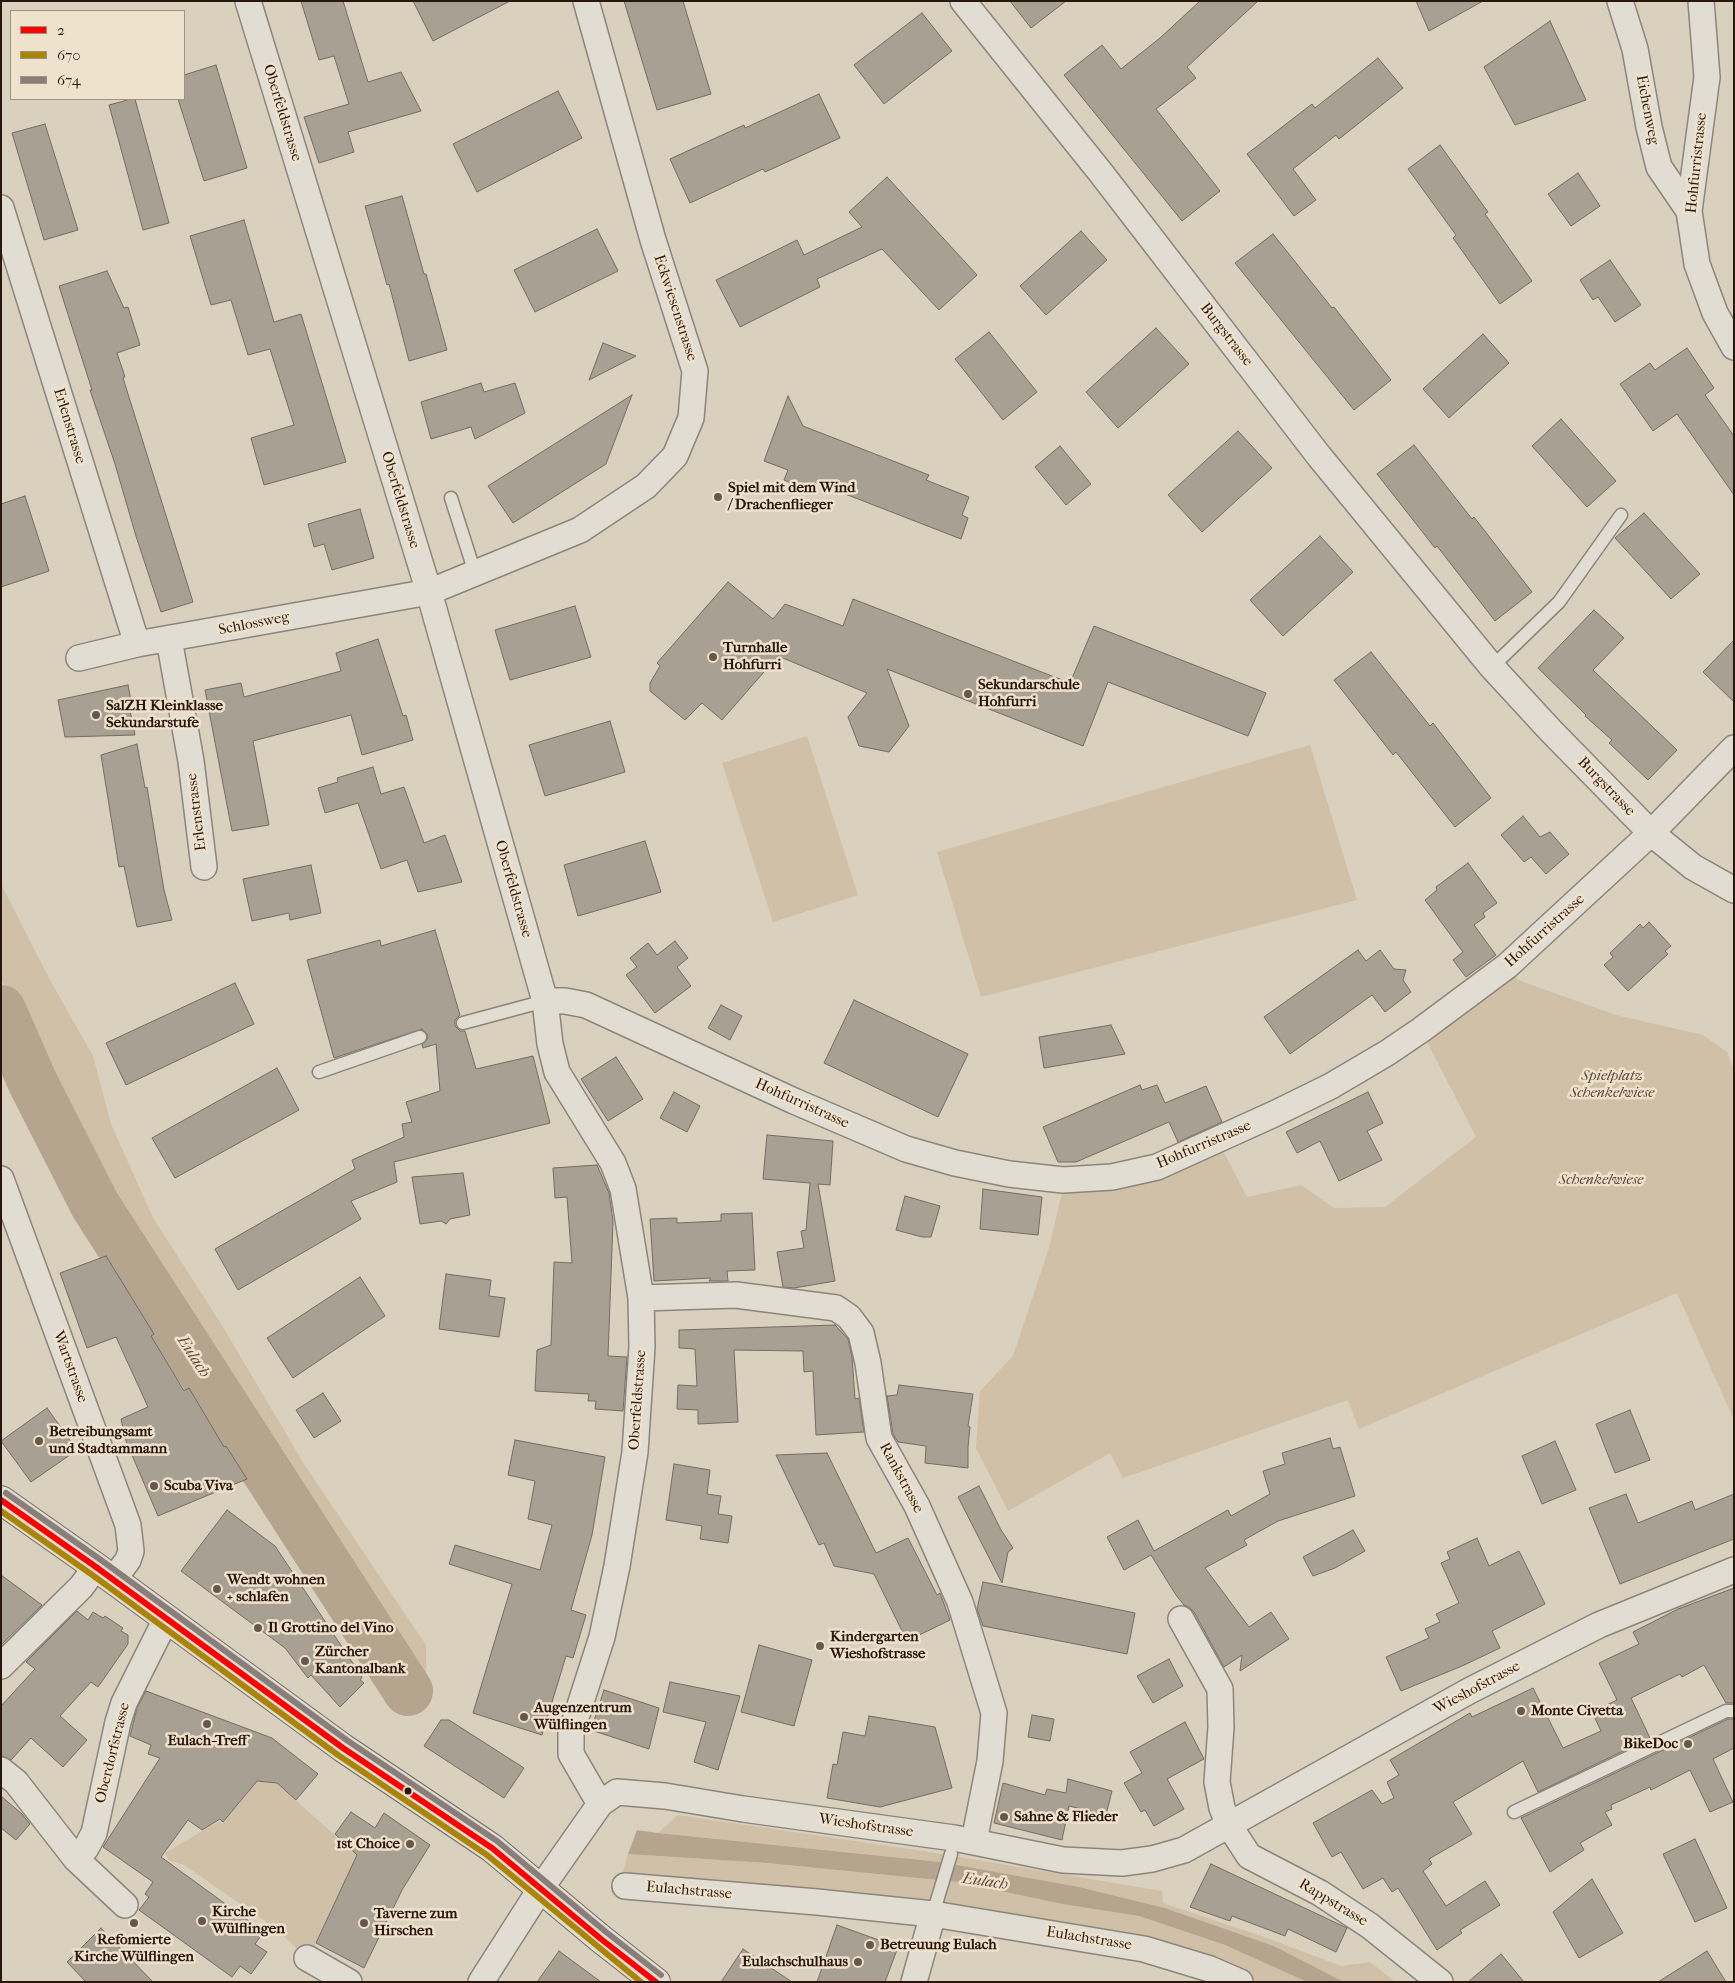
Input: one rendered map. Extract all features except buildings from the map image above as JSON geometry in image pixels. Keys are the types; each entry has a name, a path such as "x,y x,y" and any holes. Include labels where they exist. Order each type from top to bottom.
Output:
{"street":[{"name":"Oberfeldstrasse","path":"248,1 428,592 545,1001 550,1044 558,1072 613,1163 623,1190 641,1298 642,1347 635,1452 617,1566 602,1637 571,1733 571,1754 600,1804"},
{"name":"Eckwiesenstrasse","path":"428,592 580,530 646,486 675,456 691,418 695,371 653,240 586,1"},
{"name":"Burgstrasse","path":"963,1 1319,456 1492,667 1650,833 1693,868 1734,890"},
{"name":"Eichenweg","path":"1620,1 1635,49 1649,127 1659,166 1689,211"},
{"name":"Hohfurristrasse","path":"1701,1 1707,77 1689,211 1697,264 1715,314 1734,347"},
{"name":"Erlenstrasse","path":"1,208 137,644"},
{"name":"Schlossweg","path":"79,658 137,644 169,640 428,592"},
{"name":"Erlenstrasse","path":"169,640 191,762 204,867"},
{"name":"Hohfurristrasse","path":"545,1001 565,1001 586,1005 794,1101 906,1149 955,1163 1008,1174 1063,1180 1112,1177 1157,1167 1218,1141 1331,1086 1387,1053 1507,966 1650,833 1734,748"},
{"name":"Wartstrasse","path":"1,1180 128,1526 132,1551 128,1560 105,1573"},
{"name":"Rankstrasse","path":"641,1298 736,1295 836,1308 849,1317 861,1333 868,1363 879,1438 916,1506 960,1602 994,1713 990,1761 974,1842"},
{"path":"1,1500 105,1573 342,1748 492,1848 601,1939 656,1982"},
{"name":"Wieshofstrasse","path":"481,1982 541,1888 600,1804 617,1792 665,1796 742,1810 974,1842 1063,1860 1122,1864 1152,1859 1184,1850 1477,1687 1599,1626 1734,1570"},
{"path":"1,1666 82,1587 105,1573"},
{"name":"Oberdorfstrasse","path":"76,1859 86,1848 94,1833 118,1722 124,1703 166,1619"},
{"path":"1181,1619 1220,1689 1221,1727 1217,1782 1222,1808 1229,1825"},
{"path":"1,1770 16,1782 76,1859 125,1905"},
{"name":"Rappstrasse","path":"1229,1825 1248,1856 1320,1893 1370,1926 1440,1982"},
{"name":"Eulachstrasse","path":"625,1886 935,1903 1144,1949 1210,1969 1240,1982"},
{"path":"914,1982 935,1903"},
{"path":"307,1958 349,1982"}],"lane":[{"path":"451,498 475,573"},
{"path":"1492,667 1558,602 1621,515"},
{"path":"462,1023 545,1001"},
{"path":"319,1072 420,1037"},
{"path":"1514,1812 1726,1711 1734,1711"},
{"path":"935,1903 951,1854"}],"green space":[{"path":"807,736 858,895 773,922 722,763"},
{"path":"1310,745 1357,900 981,997 937,852"},
{"path":"1,884 50,980 93,1056 111,1124 153,1218 220,1322 304,1464 426,1645 426,1675 415,1684 287,1486 88,1166 1,979"},
{"name":"Schenkelwiese","path":"1507,966 1518,980 1616,1015 1703,1035 1727,1052 1734,1071 1734,1420 1677,1293 1359,1429 1348,1400 1123,1478 1110,1453 1008,1511 976,1448 980,1391 1013,1356 1049,1248 1063,1180 1218,1141 1247,1197 1301,1185 1334,1208 1385,1207 1476,1137 1421,1030"},
{"path":"273,1780 357,1855 316,1943 307,1958 275,1928 184,1865 169,1860 165,1853 221,1820 224,1822 256,1781 271,1783"},
{"path":"678,1815 923,1851 1162,1891 1163,1903 1270,1939 1341,1966 1370,1962 1395,1982 1344,1982 1274,1946 1165,1908 1079,1887 941,1862 658,1833"},
{"path":"628,1854 767,1863 958,1882 1062,1904 1139,1916 1225,1945 1307,1982 1258,1982 1194,1954 621,1879"}],"water":[{"path":"637,1830 941,1862 1079,1887 1165,1908 1274,1946 1344,1982 1307,1982 1225,1945 1139,1916 1062,1904 958,1882 767,1863 628,1854"}],"waterway":[{"name":"Eulach","path":"1,1010 33,1083 95,1205 408,1691"}],"transit line":[{"name":"674","path":"6,1493 101,1560 348,1741 497,1841 606,1932 661,1975"},
{"name":"2","path":"1,1500 96,1567 343,1748 492,1848 601,1939 656,1982"},
{"name":"670","path":"1,1511 91,1574 338,1755 487,1855 641,1982"}],"place":[{"name":"Spiel mit dem Wind / Drachenflieger","path":"718,497"},
{"name":"Turnhalle Hohfurri","path":"713,657"},
{"name":"Sekundarschule Hohfurri","path":"968,694"},
{"name":"SalZH Kleinklasse Sekundarstufe","path":"96,715"},
{"name":"Betreibungsamt und Stadtammann","path":"39,1441"},
{"name":"Scuba Viva","path":"154,1486"},
{"name":"Wendt wohnen + schlafen","path":"217,1589"},
{"name":"Il Grottino del Vino","path":"258,1628"},
{"name":"Kindergarten Wieshofstrasse","path":"820,1646"},
{"name":"Zürcher Kantonalbank","path":"305,1661"},
{"name":"Monte Civetta","path":"1521,1711"},
{"name":"Augenzentrum Wülflingen","path":"524,1717"},
{"name":"Eulach-Treff","path":"207,1724"},
{"name":"BikeDoc","path":"1688,1744"},
{"name":"Sahne & Flieder","path":"1004,1817"},
{"name":"1st Choice","path":"410,1844"},
{"name":"Kirche Wülflingen","path":"202,1921"},
{"name":"Refomierte Kirche Wülflingen","path":"134,1923"},
{"name":"Taverne zum Hirschen","path":"364,1923"},
{"name":"Betreuung Eulach","path":"870,1945"},
{"name":"Eulachschulhaus","path":"858,1962"}],"park label":[{"name":"Spielplatz Schenkelwiese","path":"1612,1084"}]}
